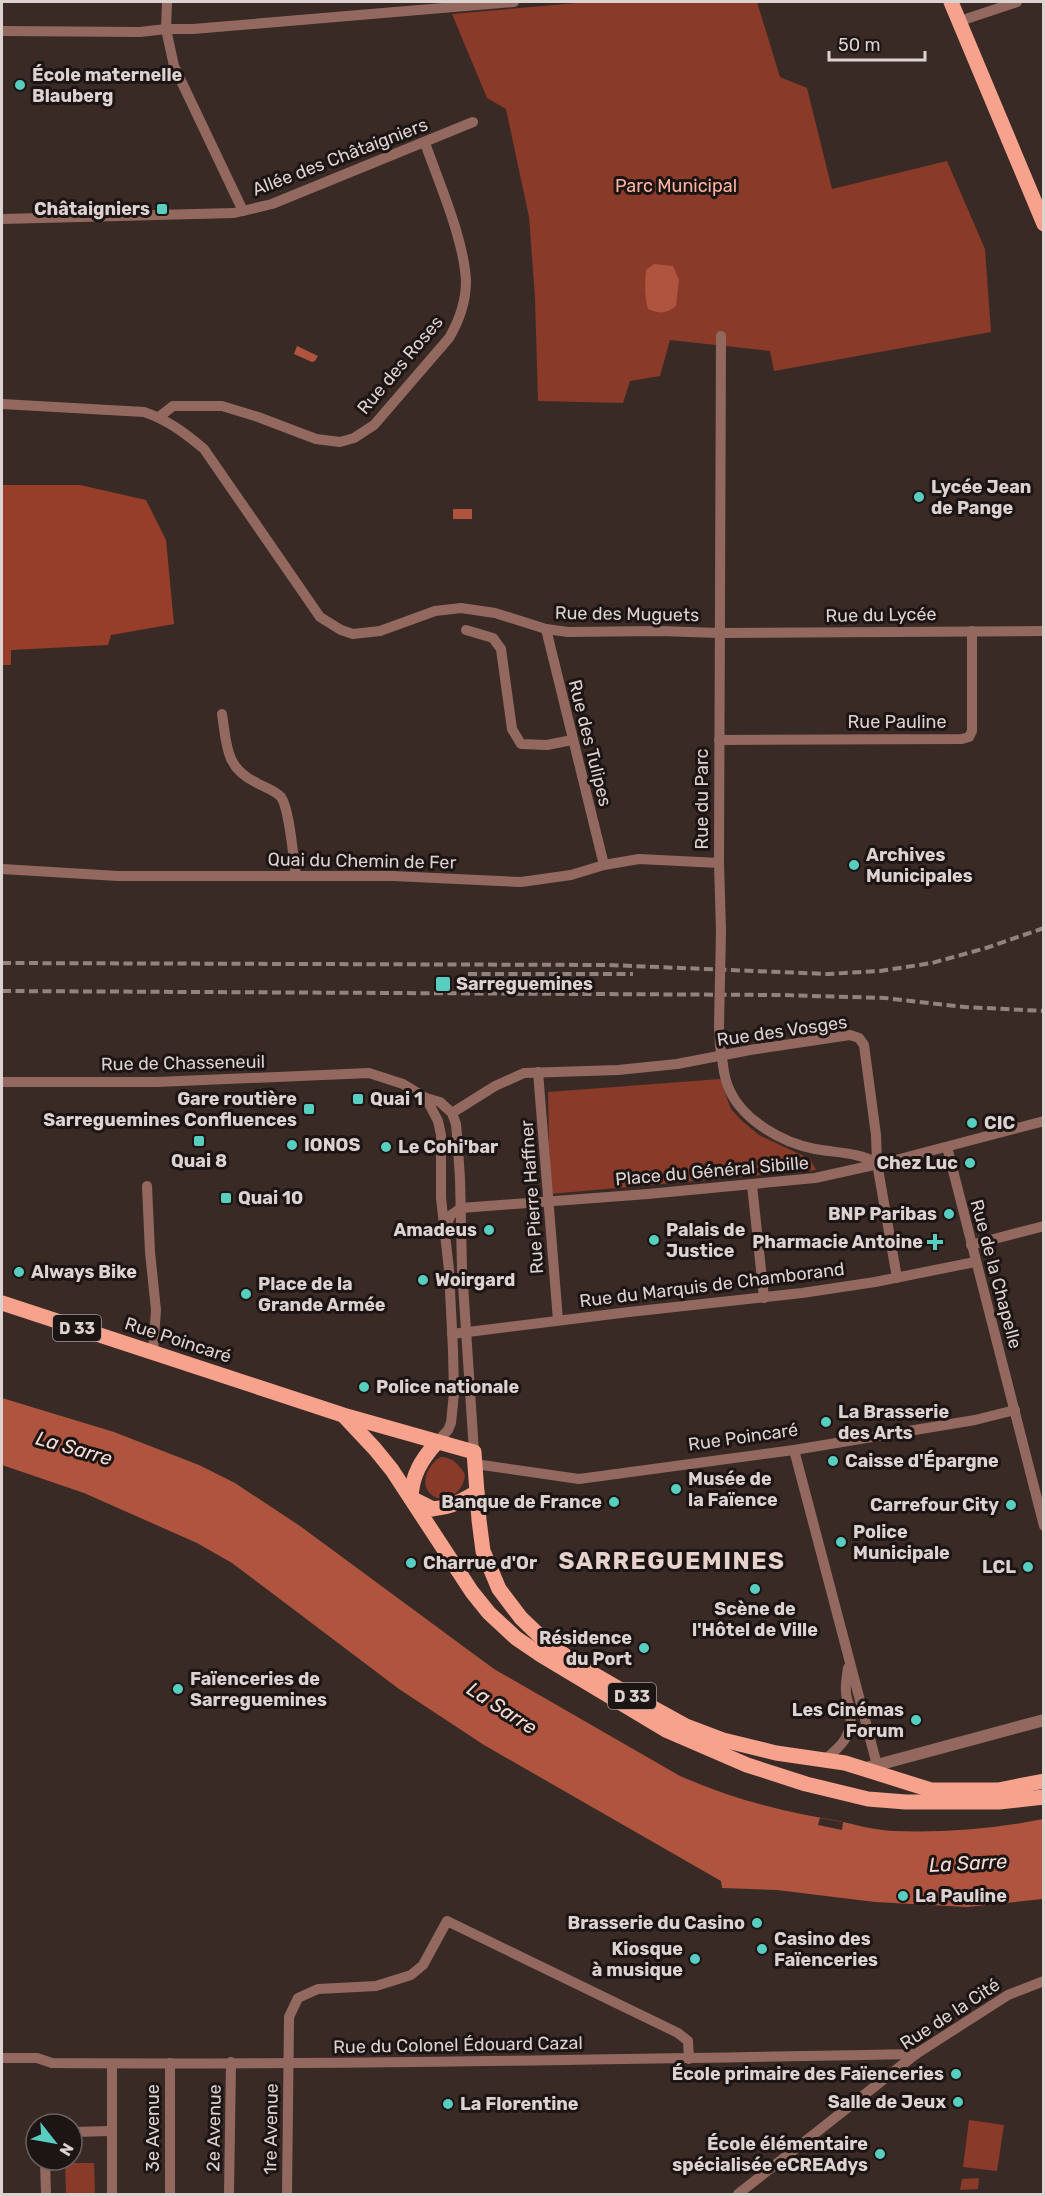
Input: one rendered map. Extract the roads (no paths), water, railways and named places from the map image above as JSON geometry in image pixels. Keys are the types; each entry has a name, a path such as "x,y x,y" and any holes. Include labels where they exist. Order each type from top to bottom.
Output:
{"main road":[{"path":"951,2 1044,224"},
{"name":"Rue Poincaré","path":"2,1303 343,1415 437,1442"},
{"name":"Rue Poincaré","path":"343,1415 375,1449 420,1505"},
{"path":"437,1442 424,1456 411,1486 420,1505 452,1506 477,1492"},
{"name":"D 33","path":"437,1442 474,1458 483,1551 493,1577 509,1604 547,1643 592,1673 686,1725 723,1740 756,1749 824,1760 876,1772 931,1790 998,1790 1044,1781"},
{"path":"401,1484 416,1473"},
{"name":"D 33","path":"420,1505 472,1592 489,1613 510,1633 541,1655 641,1716 693,1743 757,1769 868,1799 906,1802 999,1803 1044,1797"}],"street":[{"path":"167,2 166,28 174,66 243,211"},
{"path":"2,31 140,32 166,28 193,29 407,6 514,2"},
{"path":"960,21 1017,2"},
{"name":"Allée des Châtaigniers","path":"2,219 243,211 272,204 473,122"},
{"name":"Rue des Roses","path":"159,417 173,406 222,406 329,442 354,438 374,425 449,338 456,326 465,297 464,266 456,232 425,143"},
{"name":"Rue du Parc","path":"721,336 719,1026 726,1081 731,1094 749,1114 772,1133 803,1147 855,1154 878,1163"},
{"path":"2,404 144,412 159,417"},
{"name":"Rue des Muguets","path":"159,417 180,428 204,449 320,617 330,625 353,634 380,631 435,611 461,608 495,613 546,629 568,632 719,633"},
{"name":"Rue des Tulipes","path":"546,629 604,865"},
{"path":"466,630 493,638 501,649 512,729 522,744 547,745 572,740"},
{"name":"Rue Pauline","path":"719,740 969,737 972,731 972,631"},
{"name":"Rue du Lycée","path":"719,633 1044,631"},
{"path":"222,714 227,748 235,770 281,797 286,809 296,875"},
{"name":"Quai du Chemin de Fer","path":"2,869 118,876 393,876 521,882 571,875 604,865 639,859 719,863"},
{"name":"Rue des Vosges","path":"452,1113 524,1072 626,1070 677,1064 850,1035 859,1038 864,1045 878,1163 897,1278"},
{"name":"Rue Pierre Haffner","path":"537,1072 558,1320"},
{"name":"Rue de Chasseneuil","path":"2,1082 157,1082 366,1073 380,1075 403,1084 426,1098 440,1102 452,1113"},
{"path":"426,1098 438,1121 441,1135 441,1198 446,1227 454,1394 451,1424 448,1431 437,1442"},
{"path":"452,1113 456,1124 462,1269 474,1458"},
{"name":"Place du Général Sibille","path":"460,1208 815,1178 947,1147 1044,1120"},
{"name":"Rue de la Chapelle","path":"947,1147 1044,1526"},
{"path":"752,1185 764,1298"},
{"path":"147,1186 156,1310 153,1352"},
{"path":"446,1227 451,1215 460,1208"},
{"path":"971,1245 1044,1226"},
{"name":"Rue du Marquis de Chamborand","path":"452,1334 764,1298 897,1278 975,1262"},
{"name":"Rue Poincaré","path":"474,1458 579,1479 794,1450 975,1420 1015,1410"},
{"path":"794,1450 876,1772"},
{"path":"824,1760 842,1746 852,1725 846,1694 848,1659"},
{"path":"847,1677 876,1772"},
{"path":"876,1772 1044,1720"},
{"name":"1re Avenue","path":"287,2194 289,2017 298,1998 318,1989 376,1986 411,1974 423,1965 447,1921 678,2033 688,2041 689,2059"},
{"name":"Rue de la Cité","path":"738,2194 916,2054 1008,1995 1044,1981"},
{"name":"Rue du Colonel Édouard Cazal","path":"2,2058 36,2058 52,2063 112,2064 689,2059 916,2054"},
{"name":"2e Avenue","path":"229,2194 231,2062"},
{"name":"3e Avenue","path":"170,2063 170,2194"},
{"path":"112,2064 112,2194"},
{"path":"84,2132 112,2132"},
{"path":"45,2172 46,2194"}],"water":[{"path":"654,264 673,266 679,280 676,306 666,312 648,309 645,294 646,270"},
{"path":"297,346 318,356 315,361 312,362 294,354"},
{"path":"453,509 472,509 472,519 453,519"},
{"name":"La Sarre","path":"2,1398 114,1432 199,1465 235,1483 300,1526 494,1669 680,1776 699,1784 778,1809 886,1830 968,1830 1043,1819 1043,1899 967,1907 875,1902 777,1890 722,1888 721,1881 484,1745 399,1689 232,1563 197,1543 84,1493 2,1465"}],"railway":[{"path":"2,963 608,965 828,974 880,971 932,963 1044,928"},
{"path":"468,974 633,974"},
{"path":"2,991 781,995 885,998 965,1007 1044,1011"}],"place":[{"name":"École maternelle Blauberg","path":"20,85"},
{"name":"Châtaigniers","path":"162,209"},
{"name":"Lycée Jean de Pange","path":"919,497"},
{"name":"Archives Municipales","path":"854,865"},
{"name":"Sarreguemines","path":"443,984"},
{"name":"Quai 1","path":"358,1099"},
{"name":"Gare routière Sarreguemines Confluences","path":"309,1109"},
{"name":"CIC","path":"972,1123"},
{"name":"Quai 8","path":"199,1141"},
{"name":"IONOS","path":"292,1145"},
{"name":"Le Cohi'bar","path":"386,1147"},
{"name":"Chez Luc","path":"970,1163"},
{"name":"Quai 10","path":"226,1198"},
{"name":"BNP Paribas","path":"949,1214"},
{"name":"Amadeus","path":"489,1230"},
{"name":"Palais de Justice","path":"654,1240"},
{"name":"Pharmacie Antoine","path":"935,1242"},
{"name":"Always Bike","path":"19,1272"},
{"name":"Woirgard","path":"423,1280"},
{"name":"Place de la Grande Armée","path":"246,1294"},
{"name":"Police nationale","path":"364,1387"},
{"name":"La Brasserie des Arts","path":"826,1422"},
{"name":"Caisse d'Épargne","path":"833,1461"},
{"name":"Musée de la Faïence","path":"676,1489"},
{"name":"Banque de France","path":"614,1502"},
{"name":"Carrefour City","path":"1011,1505"},
{"name":"Police Municipale","path":"841,1542"},
{"name":"Charrue d'Or","path":"411,1563"},
{"name":"LCL","path":"1028,1567"},
{"name":"Scène de l'Hôtel de Ville","path":"755,1589"},
{"name":"Résidence du Port","path":"644,1648"},
{"name":"Faïenceries de Sarreguemines","path":"178,1689"},
{"name":"Les Cinémas Forum","path":"916,1720"},
{"name":"La Pauline","path":"903,1896"},
{"name":"Brasserie du Casino","path":"757,1923"},
{"name":"Casino des Faïenceries","path":"762,1949"},
{"name":"Kiosque à musique","path":"695,1959"},
{"name":"École primaire des Faïenceries","path":"956,2074"},
{"name":"Salle de Jeux","path":"958,2102"},
{"name":"La Florentine","path":"448,2104"},
{"name":"École élémentaire spécialisée eCREAdys","path":"880,2154"}],"district":[{"name":"SARREGUEMINES","path":"672,1561"}],"park label":[{"name":"Parc Municipal","path":"676,186"}]}
